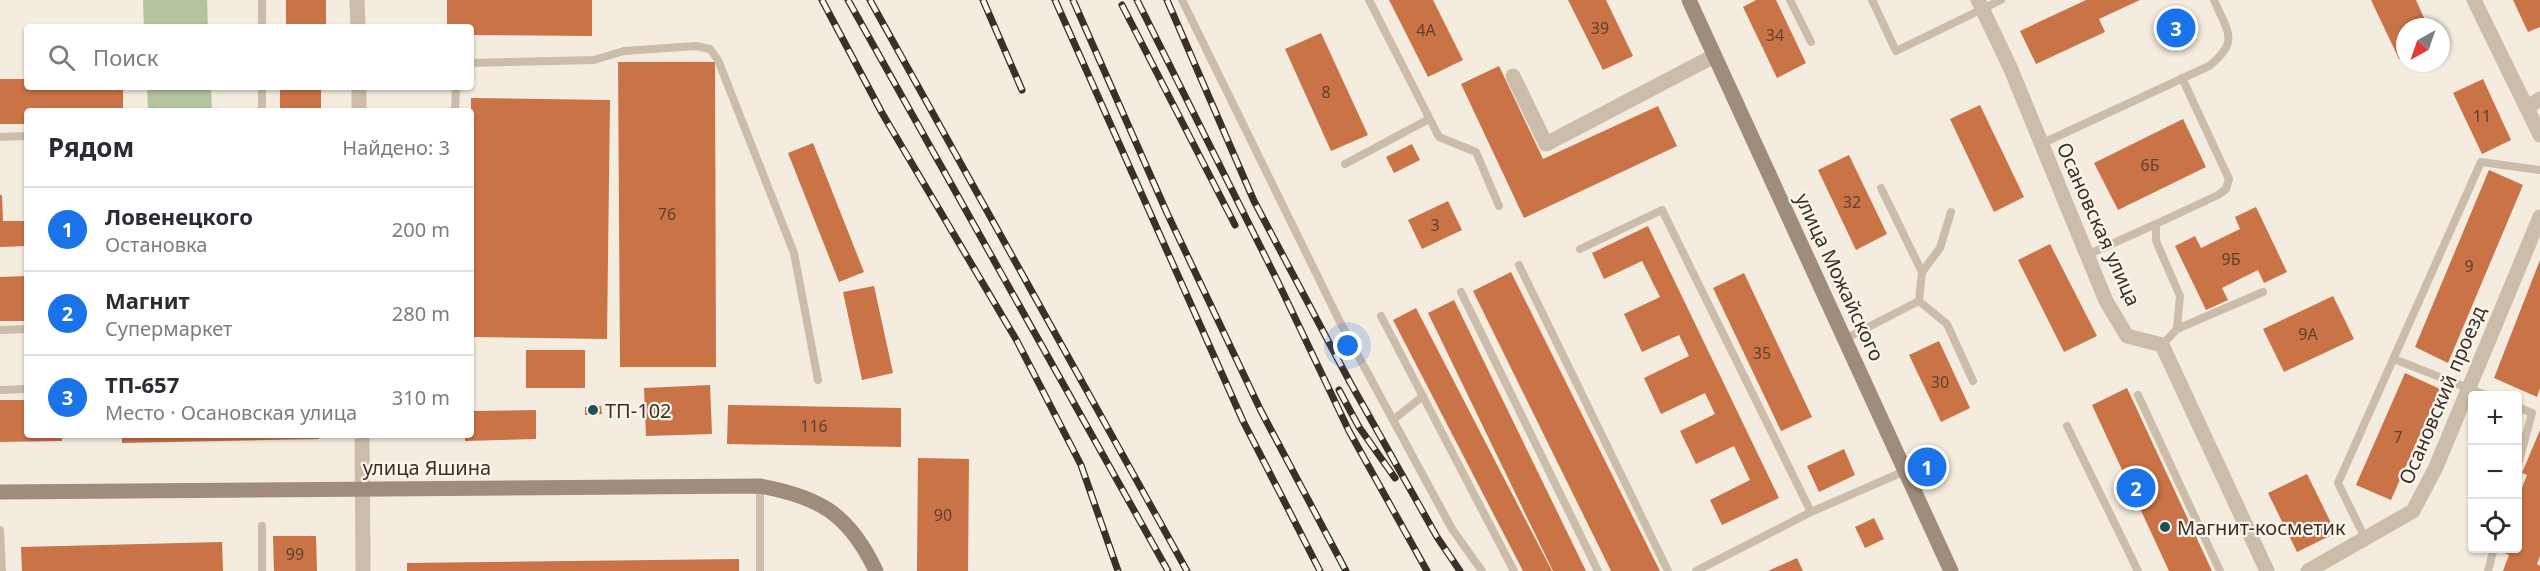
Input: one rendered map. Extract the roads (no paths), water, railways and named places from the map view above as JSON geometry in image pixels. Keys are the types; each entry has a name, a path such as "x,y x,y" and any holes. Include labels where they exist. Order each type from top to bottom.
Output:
{"street":[{"path":"357,0 358,24"},
{"name":"улица Можайского","path":"1689,0 1951,571"},
{"path":"2474,0 2534,104 2540,135"},
{"name":"Осановская улица","path":"1980,4 2010,67 2106,301 2127,336 2162,345"},
{"path":"1513,76 1546,144 1714,56"},
{"path":"359,90 359,108"},
{"name":"Осановский проезд","path":"2308,571 2413,511 2436,467 2540,217"},
{"path":"2162,345 2267,571"},
{"path":"362,438 363,571"},
{"name":"улица Яшина","path":"0,492 760,486 795,492 822,504 845,523 865,547 876,571"}],"lane":[{"path":"262,0 262,24"},
{"path":"1182,0 1335,312 1452,529 1482,571"},
{"path":"1369,0 1439,137 1476,152 1499,206"},
{"path":"1790,0 1811,42"},
{"path":"1872,0 1896,51 1980,4 2001,0"},
{"path":"2042,144 2209,66 2226,52 2230,37 2214,0"},
{"path":"474,63 594,60 624,51 696,46 710,49 718,60 794,253 818,380"},
{"path":"2087,255 2218,195 2226,189 2229,179 2182,78"},
{"path":"262,90 262,108"},
{"path":"455,108 456,90"},
{"path":"1345,164 1429,119"},
{"path":"0,137 24,136"},
{"path":"2365,538 2338,483 2481,162 2540,170"},
{"path":"1881,188 1922,272"},
{"path":"1581,249 1662,210 1811,512"},
{"path":"1919,302 1922,272 1940,248 1951,212"},
{"path":"2156,224 2156,241 2180,296 2177,329"},
{"path":"1520,266 1668,571"},
{"path":"1461,292 1598,571"},
{"path":"2162,345 2177,329 2263,292"},
{"path":"1845,339 1919,302"},
{"path":"1919,302 1947,324 1973,381"},
{"path":"1381,316 1514,571"},
{"path":"0,330 24,329"},
{"path":"2394,358 2476,391"},
{"path":"0,390 24,389"},
{"path":"2138,395 2220,571"},
{"path":"1393,420 1423,396"},
{"path":"2522,409 2532,413 2522,448"},
{"path":"2067,426 2138,571"},
{"path":"1696,571 1811,512 1905,471"},
{"path":"760,486 760,571"},
{"path":"262,526 262,571"},
{"path":"0,530 2,571"},
{"path":"2488,571 2493,553"}],"railway":[{"path":"822,0 882,113 1017,341 1081,465 1118,571"},
{"path":"848,0 1168,571"},
{"path":"870,0 1187,571"},
{"path":"983,0 1022,90"},
{"path":"1055,0 1243,421 1320,571"},
{"path":"1073,0 1167,213 1261,411 1346,571"},
{"path":"1137,0 1277,280 1349,431 1427,571"},
{"path":"1167,0 1254,201 1351,384 1437,537 1460,571"},
{"path":"1122,5 1235,225"},
{"path":"1339,390 1359,427 1395,478"}],"place":[{"name":"ТП-657","path":"2176,28"},
{"name":"ТП-102","path":"593,410"},
{"name":"Ловенецкого","path":"1927,467"},
{"name":"Магнит","path":"2136,488"},
{"name":"Магнит-косметик","path":"2165,527"}]}
